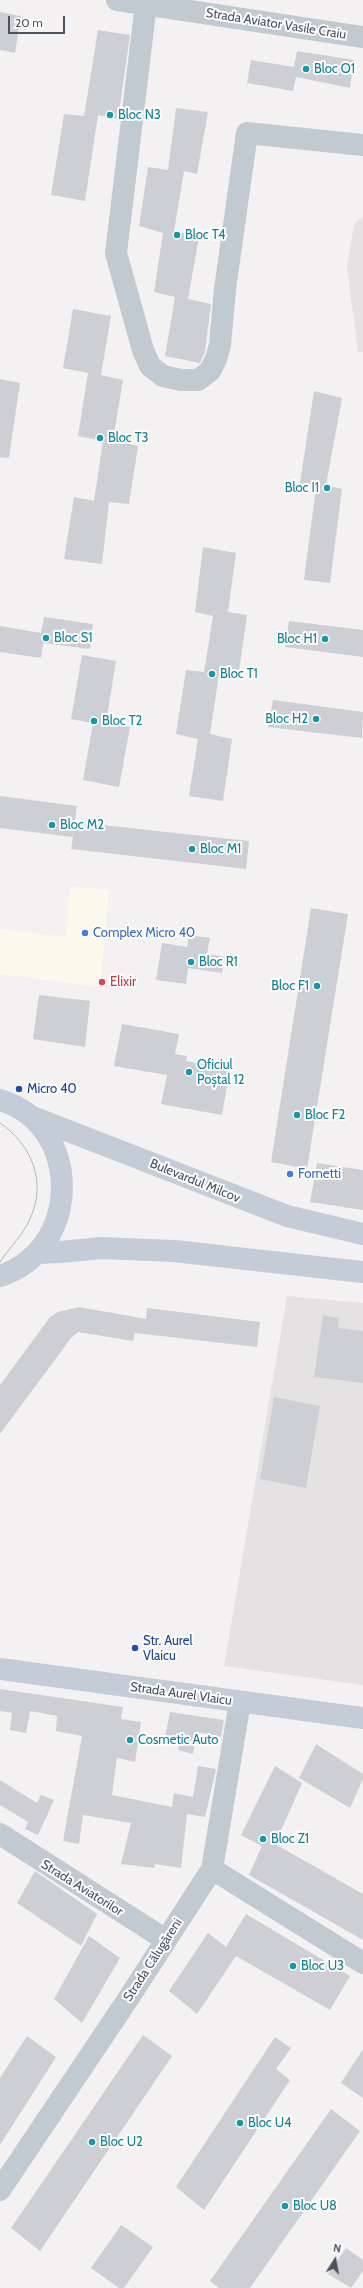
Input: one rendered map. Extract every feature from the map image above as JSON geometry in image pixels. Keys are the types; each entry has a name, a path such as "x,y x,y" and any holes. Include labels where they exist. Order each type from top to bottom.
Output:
{"street":[{"name":"Strada Aviator Vasile Craiu","path":"117,0 363,37"},
{"path":"146,4 116,253 143,350 150,366 163,376 181,380 198,380 210,371 216,359 220,345 225,289 247,133 363,145"},
{"path":"0,1100 9,1103 30,1116 45,1132 56,1152 62,1172 63,1194 59,1216 53,1229 37,1253 24,1265 3,1280"},
{"name":"Bulevardul Milcov","path":"30,1116 287,1216 363,1234"},
{"path":"37,1253 101,1248 174,1251 363,1272"},
{"name":"Strada Aurel Vlaicu","path":"0,1670 363,1718"},
{"name":"Strada Călugăreni","path":"0,2190 212,1869 240,1702"},
{"name":"Strada Aviatorilor","path":"0,1834 166,1940"},
{"path":"212,1869 363,1963"}],"shaded area":[{"path":"363,216 363,352 358,352 347,266 354,225"},
{"name":"Complex Micro 40","path":"70,886 109,890 100,987 0,974 0,929 66,937"},
{"path":"287,1296 363,1303 363,1685 224,1666"}],"building":[{"path":"0,12 21,16 15,53 0,50"},
{"name":"Bloc N3","path":"98,30 130,35 118,119 98,115 85,201 51,195 64,114 84,116"},
{"name":"Bloc O1","path":"297,51 354,60 350,88 296,77 293,91 247,83 251,60 294,67"},
{"name":"Bloc T4","path":"176,108 208,112 197,174 184,171 174,231 199,237 188,299 211,304 205,352 200,363 165,356 175,297 154,292 163,233 139,226 148,167 168,170"},
{"name":"Bloc T3","path":"73,309 111,316 101,375 123,380 113,440 138,446 129,504 109,502 102,564 64,559 74,497 94,501 103,441 78,436 88,373 63,368"},
{"path":"0,379 20,383 9,458 0,457"},
{"name":"Bloc I1","path":"314,391 342,398 326,485 342,489 330,583 304,580 316,487 300,483"},
{"name":"Bloc T1","path":"203,547 236,553 228,612 247,615 238,678 219,675 210,734 232,739 223,801 189,796 198,739 176,734 186,670 204,672 213,616 195,612"},
{"name":"Bloc S1","path":"44,617 93,624 90,649 43,643 41,658 0,652 0,626 41,633"},
{"name":"Bloc H1","path":"289,621 363,630 363,657 285,647"},
{"name":"Bloc T2","path":"82,655 116,661 106,723 130,727 119,787 83,780 93,723 71,719"},
{"name":"Bloc H2","path":"273,700 363,712 362,738 268,727"},
{"path":"0,796 77,806 75,822 249,841 246,869 71,849 73,837 0,828"},
{"path":"311,908 348,914 307,1169 271,1162"},
{"name":"Bloc R1","path":"189,935 210,938 207,954 225,957 222,973 188,968 186,984 156,980 162,943 187,947"},
{"path":"39,995 90,1001 85,1047 33,1039"},
{"name":"Oficiul Poștal 12","path":"122,1024 179,1034 175,1054 187,1056 186,1061 230,1069 222,1115 161,1104 167,1075 114,1066"},
{"path":"317,1163 363,1170 363,1210 310,1202"},
{"path":"79,1307 146,1319 147,1308 260,1322 257,1347 135,1333 133,1341 78,1332 71,1338 0,1434 0,1385 50,1317 58,1312"},
{"path":"323,1315 339,1318 338,1328 363,1331 363,1383 314,1377"},
{"path":"274,1397 320,1406 306,1488 260,1479"},
{"path":"0,1689 123,1707 121,1719 141,1722 135,1762 117,1758 112,1795 172,1807 174,1793 193,1797 198,1766 216,1769 205,1817 187,1814 181,1868 155,1864 154,1868 121,1864 131,1823 83,1815 79,1844 63,1841 82,1736 56,1731 57,1716 30,1711 26,1733 10,1730 12,1713 0,1711"},
{"path":"170,1712 224,1720 221,1737 197,1732 193,1754 178,1750 180,1740 165,1737"},
{"path":"316,1744 363,1774 363,1779 350,1808 299,1778"},
{"name":"Bloc Z1","path":"275,1766 302,1783 275,1844 363,1894 363,1940 249,1875 262,1846 241,1835"},
{"path":"0,1780 37,1803 41,1795 54,1800 38,1835 25,1829 28,1822 0,1805"},
{"path":"35,1871 97,1914 81,1946 17,1903"},
{"name":"Bloc U3","path":"246,1914 350,1976 330,2010 236,1956 197,2014 169,1991 208,1933 226,1947"},
{"path":"89,1936 120,1958 82,2023 54,1999"},
{"name":"Bloc U2","path":"143,2035 172,2056 40,2251 11,2228"},
{"path":"27,2036 56,2057 0,2145 0,2078"},
{"name":"Bloc U4","path":"275,2037 291,2048 276,2069 290,2080 204,2210 176,2187"},
{"path":"363,2049 363,2098 341,2083"},
{"name":"Bloc U8","path":"331,2109 360,2131 250,2288 219,2288 210,2281"},
{"path":"121,2225 153,2247 124,2288 119,2288 91,2268"},
{"path":"346,2248 363,2260 363,2271 351,2288 328,2274"}],"tram line":[{"path":"0,1123 21,1142 28,1153 33,1165 37,1191 35,1205 27,1225 0,1262"}],"place":[{"name":"Bloc O1","path":"306,69"},
{"name":"Bloc N3","path":"110,115"},
{"name":"Bloc T4","path":"177,235"},
{"name":"Bloc T3","path":"100,438"},
{"name":"Bloc I1","path":"327,488"},
{"name":"Bloc S1","path":"46,638"},
{"name":"Bloc H1","path":"325,639"},
{"name":"Bloc T1","path":"212,674"},
{"name":"Bloc H2","path":"316,719"},
{"name":"Bloc T2","path":"94,721"},
{"name":"Bloc M2","path":"52,825"},
{"name":"Bloc M1","path":"192,849"},
{"name":"Complex Micro 40","path":"85,933"},
{"name":"Bloc R1","path":"191,962"},
{"name":"Elixir","path":"102,982"},
{"name":"Bloc F1","path":"317,986"},
{"name":"Oficiul Poștal 12","path":"189,1072"},
{"name":"Micro 40","path":"19,1089"},
{"name":"Bloc F2","path":"297,1115"},
{"name":"Fornetti","path":"290,1174"},
{"name":"Str. Aurel Vlaicu","path":"135,1648"},
{"name":"Cosmetic Auto","path":"130,1740"},
{"name":"Bloc Z1","path":"263,1839"},
{"name":"Bloc U3","path":"293,1966"},
{"name":"Bloc U4","path":"240,2123"},
{"name":"Bloc U2","path":"92,2142"},
{"name":"Bloc U8","path":"285,2206"}]}
